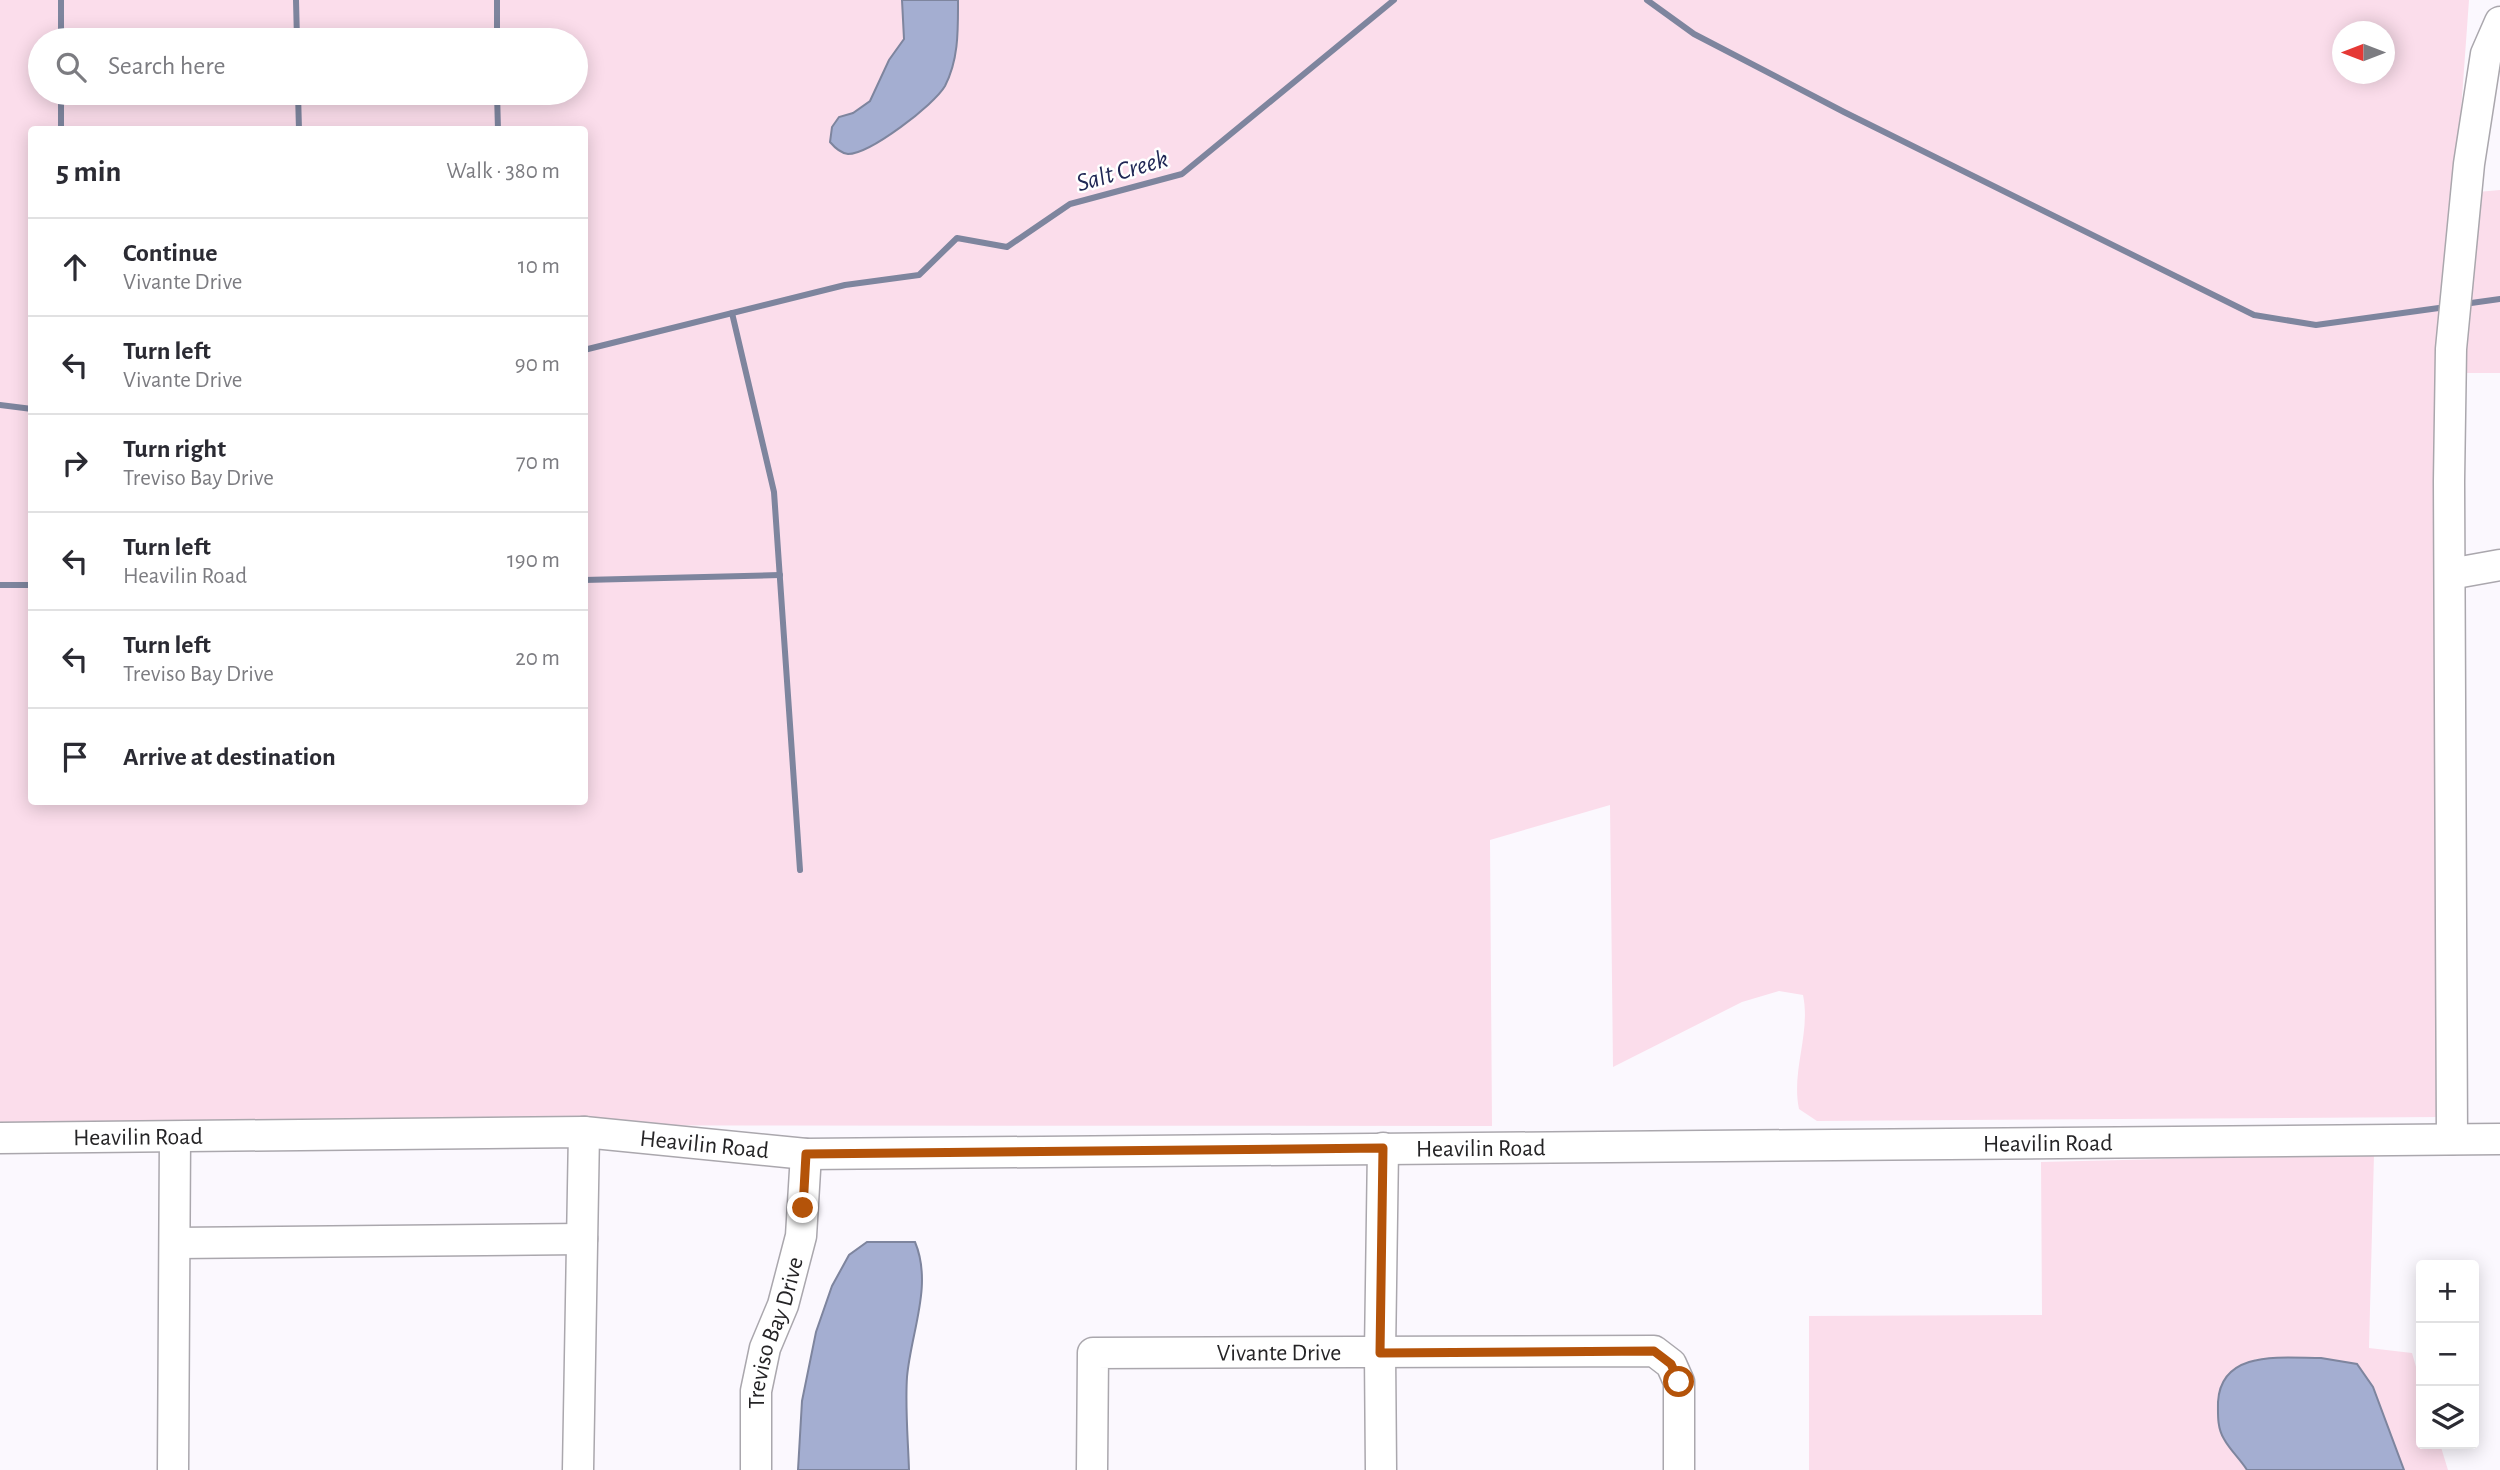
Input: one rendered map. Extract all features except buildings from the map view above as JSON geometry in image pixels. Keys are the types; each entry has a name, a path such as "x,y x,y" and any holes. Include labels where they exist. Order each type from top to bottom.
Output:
{"street":[{"path":"2452,1139 2451,349 2469,164 2491,83 2486,54 2500,22"},
{"path":"2450,574 2500,565"},
{"path":"578,1470 583,1132"},
{"name":"Heavilin Road","path":"0,1138 583,1132 806,1154 2500,1139"},
{"path":"173,1470 175,1137"},
{"path":"1381,1470 1383,1148"},
{"name":"Treviso Bay Drive","path":"756,1470 756,1391 765,1348 783,1305 802,1236 806,1154"},
{"path":"174,1243 582,1239"},
{"name":"Vivante Drive","path":"1092,1470 1093,1353 1654,1351 1671,1364 1679,1382 1679,1470"}],"shaded area":[{"path":"0,0 2469,0 2455,194 2500,190 2500,373 2442,373 2441,1117 1817,1121 1799,1109 1797,1095 1805,1024 1803,995 1779,991 1742,1002 1613,1067 1610,805 1490,840 1492,1126 0,1125"},
{"path":"2374,1154 2369,1348 2412,1353 2416,1367 2416,1449 2442,1449 2448,1470 2404,1470 2357,1364 2321,1358 2255,1359 2242,1462 2247,1470 1809,1470 1809,1316 2042,1315 2041,1162"}],"water":[{"path":"902,0 958,0 957,44 950,76 939,94 901,127 858,152 843,153 830,142 832,127 839,117 853,113 870,101 889,60 904,39"},
{"path":"867,1242 915,1242 920,1258 921,1292 907,1377 909,1470 798,1470 802,1401 816,1332 832,1286 849,1255"},
{"path":"2321,1358 2357,1364 2373,1387 2404,1470 2247,1470 2229,1447 2220,1430 2218,1402 2222,1385 2230,1373 2256,1360"}],"waterway":[{"path":"61,0 61,28"},
{"path":"296,0 297,28"},
{"path":"497,0 497,28"},
{"name":"Salt Creek","path":"588,349 845,285 919,275 957,238 1007,247 1070,204 1182,174 1394,0"},
{"path":"1647,0 1694,34 1844,112 2254,315 2316,325 2446,307"},
{"path":"61,105 61,126"},
{"path":"298,105 299,126"},
{"path":"497,105 498,126"},
{"path":"2464,304 2500,299"},
{"path":"732,313 774,492 800,870"},
{"name":"Salt Creek","path":"0,405 28,408"},
{"path":"588,580 780,575"},
{"path":"0,585 28,585"}],"route":[{"path":"803,1208 806,1154 1383,1148 1380,1353 1654,1351 1671,1364 1679,1382"}]}
